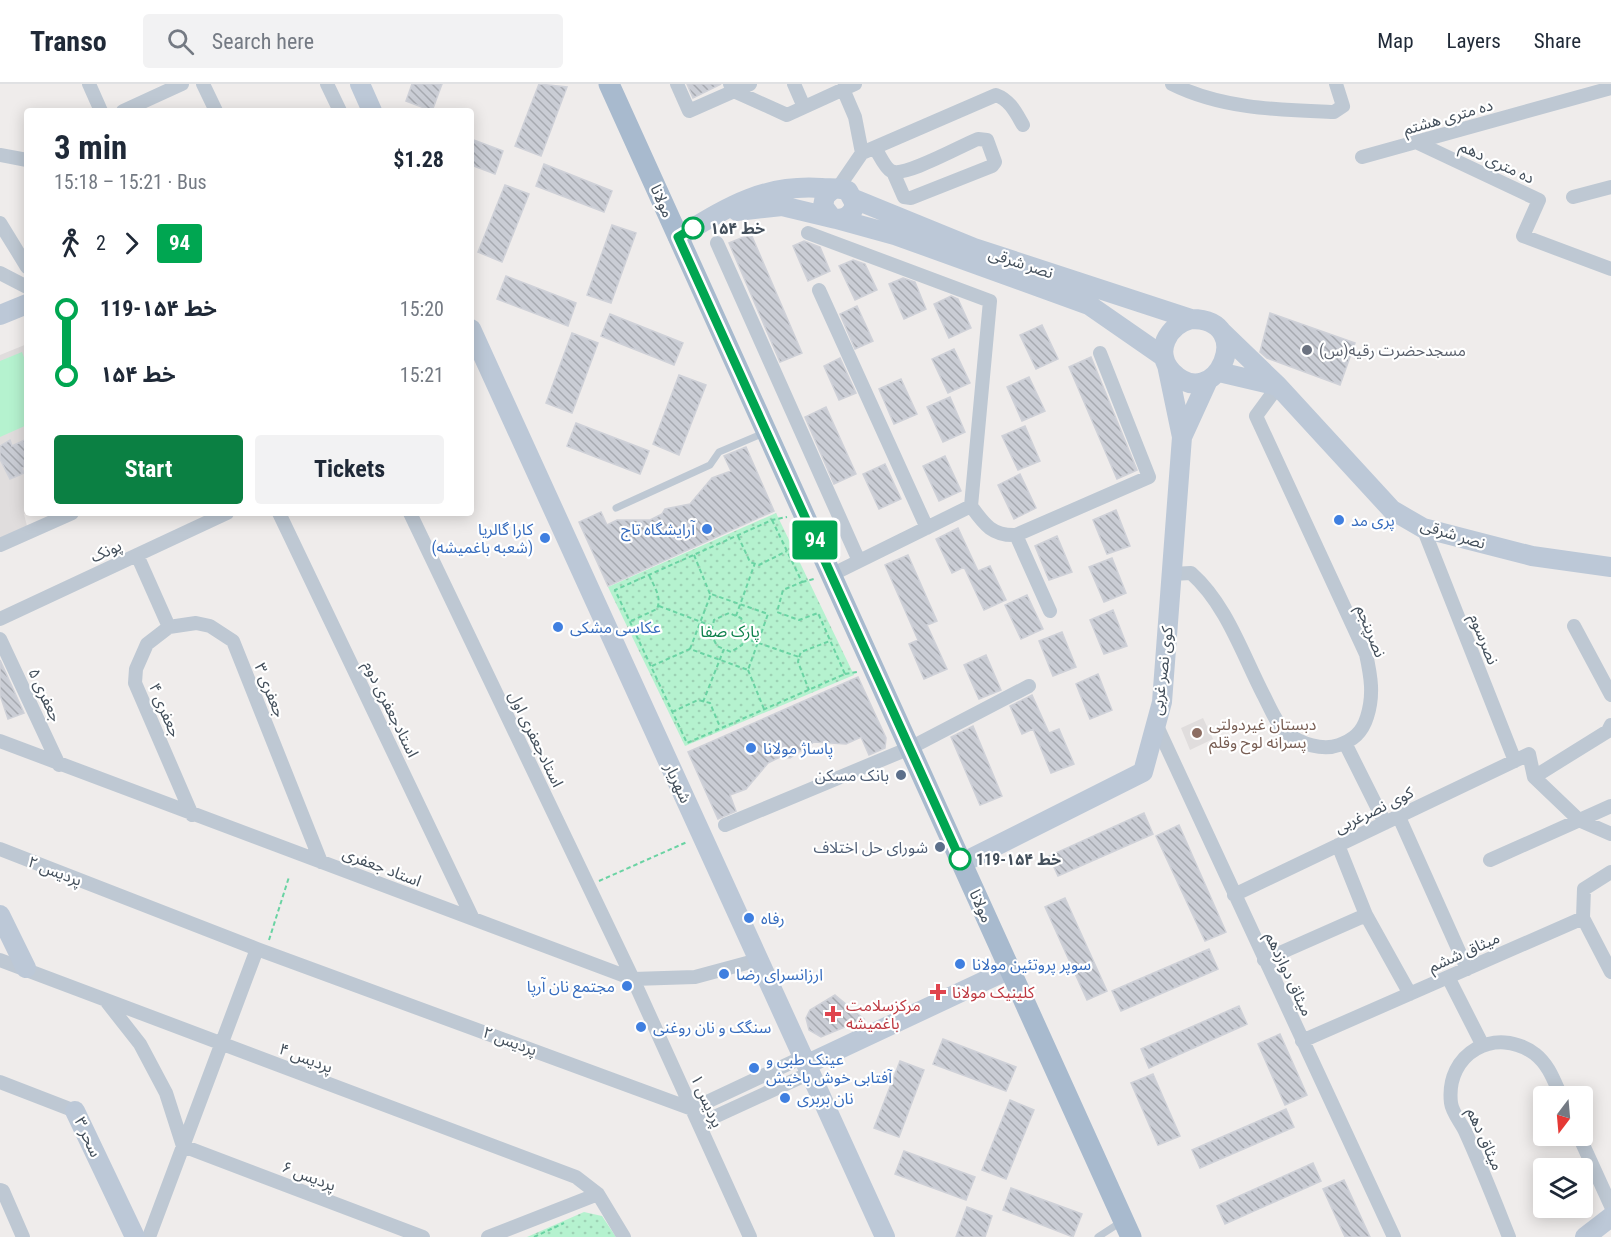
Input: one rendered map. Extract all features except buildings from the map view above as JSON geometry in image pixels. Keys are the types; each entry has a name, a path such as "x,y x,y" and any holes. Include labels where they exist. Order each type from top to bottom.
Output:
{"main road":[{"name":"مولانا","path":"609,84 1127,1229"}],"street":[{"path":"89,84 100,108"},
{"path":"130,108 182,84"},
{"path":"203,84 215,108"},
{"path":"327,84 339,108"},
{"path":"360,84 372,108"},
{"path":"374,108 379,84"},
{"path":"676,84 689,111 732,88 750,84"},
{"path":"794,84 804,107"},
{"path":"1172,84 1199,97 1238,105 1334,112 1343,106 1336,84"},
{"path":"732,88 787,115 849,87 864,156 893,172 909,170 978,139 987,140 995,162 992,166 911,198 904,197 893,172"},
{"name":"ده متری هشتم","path":"1362,157 1611,88"},
{"path":"844,193 825,196 823,206 835,219 851,214 844,193 864,156 996,95 1004,98 1012,106 1023,125"},
{"name":"ده متری دهم","path":"1418,143 1539,200 1523,236 1611,269"},
{"path":"0,155 24,159"},
{"name":"نصر شرقی","path":"678,237 733,204 762,192 798,186 844,193 975,248 1191,319"},
{"path":"1573,197 1611,188"},
{"name":"نصر شرقی","path":"708,219 748,208 782,206 873,228 1089,305 1166,361"},
{"path":"0,223 24,262"},
{"path":"808,234 990,301 971,506 989,530 1003,535 1016,535 1149,477 1100,352"},
{"path":"717,243 859,561"},
{"path":"0,273 24,285"},
{"path":"819,290 927,528"},
{"path":"0,315 24,305"},
{"path":"1214,376 1227,354 1226,344 1216,327 1200,319 1182,321 1168,333 1164,342 1166,361 1177,377 1187,381 1214,376 1278,386"},
{"name":"نصر شرقی","path":"1216,327 1278,386 1392,510 1423,528 1532,556 1611,567"},
{"name":"شهریار","path":"474,339 809,1064 885,1237"},
{"name":"کوی نصر غربی","path":"962,862 1143,772 1162,702 1182,437 1166,361"},
{"name":"کوی نصر غربی","path":"1182,437 1214,376"},
{"name":"نصرپنجم","path":"1278,386 1256,416 1366,654 1372,681 1371,704 1366,721 1360,732 1345,743"},
{"path":"831,575 971,506"},
{"path":"0,545 65,516"},
{"name":"پونک","path":"0,619 221,516"},
{"name":"استادجعفری دوم","path":"280,516 473,919"},
{"name":"استادجعفری اول","path":"411,516 633,979"},
{"name":"نصرسوم","path":"1423,528 1515,761"},
{"path":"1016,535 1050,611"},
{"path":"137,555 169,627"},
{"path":"1172,574 1191,573 1205,585 1227,620 1273,714 1286,733 1310,745 1323,748 1345,743 1385,823"},
{"name":"جعفری ۳","path":"169,627 189,623 210,626 233,641 321,862"},
{"path":"1574,626 1611,695"},
{"name":"جعفری ۴","path":"169,627 152,639 140,656 135,683 192,815"},
{"name":"جعفری ۵","path":"0,639 59,765"},
{"path":"725,825 910,748 1029,686"},
{"name":"میثاق دوازدهم","path":"1156,724 1394,1237"},
{"path":"1611,724 1608,731 1534,777 1579,820 1611,834"},
{"name":"استاد جعفری","path":"0,741 633,979 696,977 759,960"},
{"name":"کوی نصرغربی","path":"1234,895 1529,754 1534,777"},
{"path":"1490,860 1611,806"},
{"path":"1399,817 1467,969"},
{"path":"1338,845 1366,915 1410,994"},
{"name":"پردیس ۲","path":"0,849 261,950 692,1109"},
{"path":"1611,873 1584,889 1582,918 1611,972"},
{"path":"0,915 26,968"},
{"path":"1264,960 1366,915"},
{"name":"میثاق ششم","path":"1302,1041 1582,918"},
{"path":"149,1237 221,1044 261,950"},
{"name":"پردیس ۴","path":"0,960 576,1177 598,1194"},
{"path":"699,1124 809,1064 1010,969"},
{"path":"1448,977 1482,1044 1500,1041 1518,1044 1537,1055 1548,1068 1556,1086"},
{"name":"پردیس ۱","path":"633,979 750,1237"},
{"path":"105,1001 140,1044 161,1083 183,1146"},
{"name":"میثاق دهم","path":"1482,1044 1465,1055 1453,1074 1451,1104 1509,1237"},
{"path":"692,1109 809,1064"},
{"name":"سحر ۳","path":"0,1082 75,1111 135,1237"},
{"name":"پردیس ۶","path":"183,1146 423,1237"},
{"path":"1584,1146 1611,1206"},
{"path":"0,1190 3,1191 23,1237"},
{"path":"488,1237 598,1194 624,1237"},
{"path":"1585,1237 1611,1217"}],"lane":[{"path":"616,508 710,465 719,452 766,432"},
{"path":"1098,1237 1127,1229"}],"path":[{"path":"711,594 768,614 777,612 799,620 818,613 845,674 687,742 615,590 772,520 802,582 783,590 777,612"},
{"path":"738,536 750,562 759,565 787,551"},
{"path":"690,649 711,594 694,555"},
{"path":"736,616 755,563"},
{"path":"630,622 659,606 660,598 649,575"},
{"path":"659,606 713,626"},
{"path":"729,613 736,616 741,618 747,630 742,645 731,652 717,646 711,634 714,620 729,613"},
{"path":"765,709 748,670 768,614"},
{"path":"744,638 799,657"},
{"path":"809,690 798,662 801,652 830,640"},
{"path":"651,666 690,649 748,670"},
{"path":"704,702 724,650"},
{"path":"672,712 698,700 710,703 720,728"},
{"path":"589,886 702,835"},
{"path":"261,950 289,877"},
{"path":"534,1237 565,1223"},
{"path":"545,1232 548,1237"}],"shaded area":[{"path":"24,345 24,516 27,526 0,538 0,355"},
{"name":"دبستان غیردولتی پسرانه لوح وقلم","path":"1203,718 1213,739 1190,750 1181,728"}],"green space":[{"path":"22,352 24,358 24,426 0,437 0,361"},
{"name":"پارک صفا","path":"776,513 854,675 685,746 608,587"},
{"path":"584,1212 602,1216 616,1237 527,1237"}],"bus line":[{"name":"94","path":"693,228 678,237 960,859"}],"place":[{"name":"خط ۱۵۴","path":"693,228"},
{"name":"مسجدحضرت رقیه(س)","path":"1307,350"},
{"name":"پری مد","path":"1339,520"},
{"name":"آرایشگاه تاج","path":"707,529"},
{"name":"کارا گالریا (شعبه باغمیشه)","path":"545,538"},
{"name":"عکاسی مشکی","path":"558,627"},
{"name":"دبستان غیردولتی پسرانه لوح وقلم","path":"1197,733"},
{"name":"پاساژ مولانا","path":"751,748"},
{"name":"بانک مسکن","path":"901,775"},
{"name":"شورای حل اختلاف","path":"940,847"},
{"name":"خط ۱۵۴-119","path":"960,859"},
{"name":"رفاه","path":"749,918"},
{"name":"سوپر پروتئین مولانا","path":"960,964"},
{"name":"ارزانسرای رضا","path":"724,974"},
{"name":"مجتمع نان آرپا","path":"627,986"},
{"name":"کلینیک مولانا","path":"938,992"},
{"name":"مرکزسلامت باغمیشه","path":"833,1014"},
{"name":"سنگک و نان روغنی","path":"641,1027"},
{"name":"عینک طبی و آفتابی خوش باخیش","path":"754,1068"},
{"name":"نان بربری","path":"785,1098"}]}
